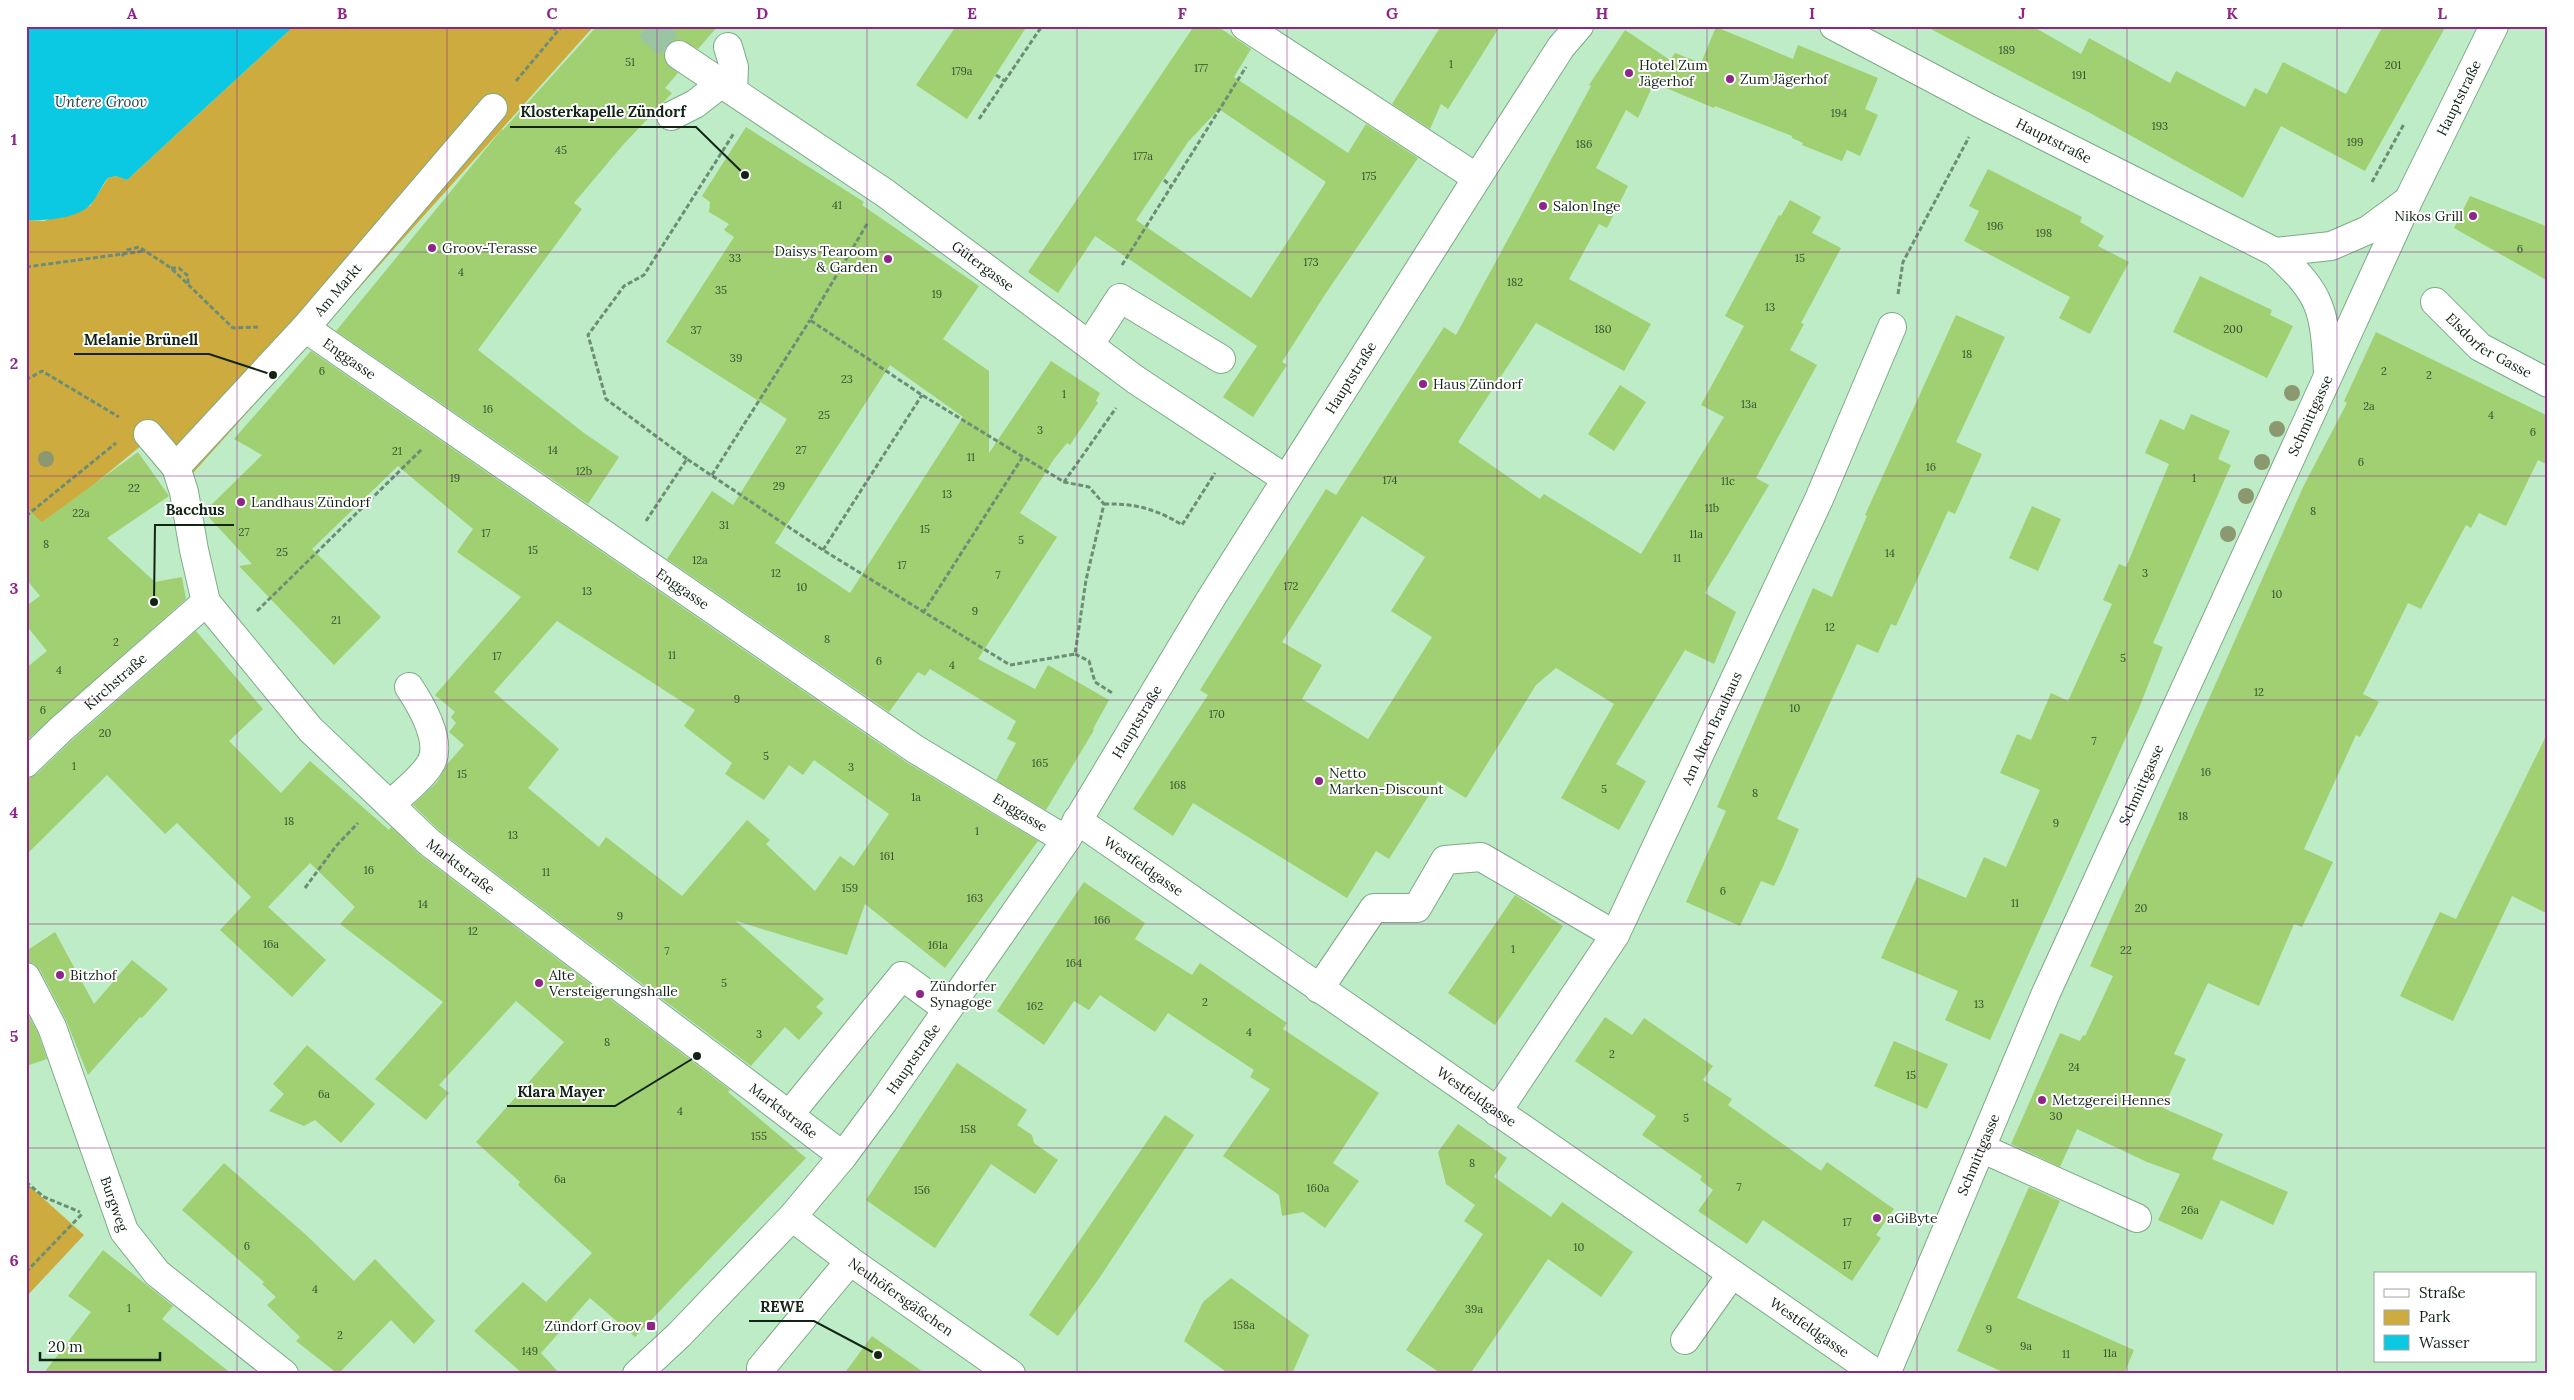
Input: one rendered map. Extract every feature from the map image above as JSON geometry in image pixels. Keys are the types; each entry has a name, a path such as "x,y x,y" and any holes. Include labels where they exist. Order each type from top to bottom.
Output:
{"street":[{"name":"Hauptstraße","path":"637,1374 679,1335 792,1217 843,1156 947,1009 1071,830 1142,711 1286,479 1477,178 1562,48 1579,26"},
{"name":"Hauptstraße","path":"1834,26 1985,106 2275,252 2302,276 2316,297 2325,324 2328,377"},
{"name":"Hauptstraße","path":"2275,252 2331,246 2368,230 2409,199 2494,26"},
{"path":"1254,32 1477,178"},
{"path":"671,116 728,87 734,67 728,47"},
{"name":"Gütergasse","path":"679,55 885,193 1136,380 1286,479"},
{"name":"Am Markt","path":"180,479 304,328 493,108"},
{"name":"Schmittgasse","path":"1886,1374 2046,993 2409,199"},
{"path":"1090,344 1120,298 1221,360"},
{"name":"Elsdorfer Gasse","path":"2434,302 2480,348 2548,383"},
{"name":"Am Alten Brauhaus","path":"1497,1112 1615,935 1819,499 1892,327"},
{"name":"Enggasse","path":"304,328 447,424 915,749 1071,830"},
{"path":"148,434 180,479"},
{"name":"Marktstraße","path":"180,479 206,602 310,729 430,843 843,1156"},
{"name":"Kirchstraße","path":"26,763 67,724 206,602"},
{"path":"386,801 430,765 433,751 432,736 426,712 408,687"},
{"name":"Westfeldgasse","path":"1071,830 1320,989 1876,1374"},
{"path":"1320,989 1374,908 1417,908 1445,860 1481,857 1615,935"},
{"path":"789,1115 902,976 947,1009"},
{"name":"Burgweg","path":"26,977 52,1027 124,1231 157,1274 284,1374"},
{"path":"1981,1148 2137,1218"},
{"name":"Neuhöfersgäßchen","path":"792,1217 850,1262 1011,1374"},
{"path":"761,1368 850,1262"},
{"path":"1685,1340 1732,1274"}],"path":[{"path":"553,26 556,33"},
{"path":"493,108 562,26"},
{"path":"979,119 1042,26"},
{"path":"1130,250 1227,97 1254,32"},
{"path":"996,75 1005,81"},
{"path":"1221,94 1227,97"},
{"path":"1892,327 1903,262 1985,106"},
{"path":"2370,186 2408,117"},
{"path":"734,135 644,275 624,286 588,336 606,399 687,459 823,550 1010,666 1075,654 1089,661 1095,682 1142,711"},
{"path":"1164,180 1171,186"},
{"path":"712,475 810,320 885,193"},
{"path":"26,267 122,256 145,251 171,268 233,328 289,326 304,328"},
{"path":"810,320 922,395 1022,458 1064,482 1089,487 1104,504 1124,504 1142,507 1163,513 1182,525 1234,445"},
{"path":"26,380 42,371 148,434"},
{"path":"1064,482 1136,380"},
{"path":"823,550 922,395"},
{"path":"278,592 447,424"},
{"path":"26,516 126,434 148,434"},
{"path":"923,613 1022,458"},
{"path":"627,549 687,459"},
{"path":"1075,654 1086,580 1104,504"},
{"path":"305,888 336,846 386,801"},
{"path":"26,1182 44,1197 124,1231"},
{"path":"26,1190 30,1186"},
{"path":"26,1272 82,1214"}],"green space":[{"path":"294,26 594,26 176,492 142,445 26,540 26,220 44,221 90,206 108,178 116,176 127,180"},
{"path":"26,1183 84,1235 26,1297"}],"water":[{"name":"Untere Groov","path":"26,26 294,26 127,180 116,176 108,178 91,204 78,213 60,218 26,220"}],"building":[{"path":"597,26 718,26 698,49 681,40 673,41 666,46 664,53 665,61 678,73 665,88 672,93 622,146 574,203 582,209 478,350 584,433 619,457 588,504 336,331 502,129"},
{"path":"956,26 1027,26 967,119 916,85"},
{"path":"1194,26 1217,26 1251,49 1234,77 1348,153 1366,124 1418,158 1326,293 1282,362 1287,365 1253,417 1223,397 1257,346 1095,236 1058,293 1028,272","holes":["1219,109 1326,182 1251,298 1136,220 1188,142"]},
{"path":"1441,26 1500,26 1448,109 1441,104 1430,129 1392,104"},
{"path":"1925,26 2032,26 2081,54 2089,38 2170,83 2176,71 2245,107 2255,88 2267,94 2283,62 2346,94 2383,26 2446,26 2365,171 2281,126 2243,198 2090,113"},
{"path":"1716,27 1793,59 1798,45 1878,78 1865,109 1878,115 1860,156 1847,150 1842,161 1802,145 1803,143 1792,138 1792,136 1715,106 1714,108 1654,83 1638,118 1626,110 1596,168 1628,186 1607,228 1599,224 1569,279 1651,324 1624,371 1536,323 1458,442 1540,499 1544,494 1641,554 1724,417 1701,405 1744,326 1725,316 1779,215 1781,216 1790,200 1821,217 1812,233 1841,248 1801,323 1804,324 1790,350 1817,365 1756,478 1769,485 1705,593 1736,612 1714,664 1685,650 1616,764 1646,781 1619,830 1561,798 1614,704 1556,668 1536,685 1466,798 1438,781 1389,859 1376,851 1347,898 1193,803 1173,836 1133,809 1208,695 1200,690 1326,489 1336,495 1444,327 1456,335 1591,86 1589,85 1625,30 1670,60 1675,53 1701,63","holes":["1362,516 1425,557 1391,611 1432,637 1368,739 1302,699 1322,665 1282,642"]},
{"path":"746,127 864,202 862,205 979,286 943,339 989,371 989,453 1051,361 1100,393 1096,401 1098,403 1070,445 1067,443 1054,459 1020,513 1057,537 978,659 1035,689 1048,665 1109,700 1094,730 1046,810 996,780 1016,743 1007,739 1016,721 930,669 925,676 918,672 889,712 667,559 712,491 733,505 787,419 666,342 734,237 724,230 729,224 709,212 710,202 702,196","holes":["890,365 963,417 850,593 775,543"]},
{"path":"1988,169 2082,217 2080,222 2104,236 2098,246 2129,262 2090,334 2059,318 2070,297 1964,241 1979,211 1969,206"},
{"path":"2470,196 2548,227 2548,281 2454,228"},
{"path":"2200,276 2272,310 2270,315 2293,326 2267,378 2173,332"},
{"path":"1956,315 2005,337 1956,442 1982,454 1955,514 1948,511 1896,626 1891,624 1878,653 1857,644 1777,819 1799,829 1774,886 1761,881 1740,926 1686,902 1726,811 1717,807 1813,588 1832,597 1867,516 1865,515"},
{"path":"2376,332 2548,416 2548,465 2538,460 2506,526 2479,513 2471,528 2466,525 2421,609 2408,603 2363,694 2379,702 2360,737 2356,735 2304,849 2333,862 2302,927 2294,924 2259,1006 2208,983 2174,1054 2186,1059 2163,1108 2223,1134 2212,1159 2288,1192 2273,1225 2221,1200 2202,1240 2158,1220 2180,1174 2147,1162 2077,1129 2060,1167 2011,1144 2060,1033 2080,1041 2083,1035 2085,1036 2113,976 2090,966 2304,485 2347,403 2344,401"},
{"path":"311,351 906,762 1038,841 945,968 865,904 847,955 736,921 824,999 816,1007 823,1013 799,1040 785,1027 751,1066 440,831 413,805 437,782 448,763 464,745 449,732 456,723 451,717 455,712 435,695 521,597 457,552 473,529 398,466 312,549 381,617 334,665 239,566 252,564 204,512 262,455 234,439","holes":["557,621 695,710 684,726 732,763 725,774 764,800 789,765 803,775 814,760 889,814 854,866 840,856 815,891 766,844 770,840 747,820 682,896 606,837 599,847 528,788 559,749 494,692"]},
{"path":"1620,385 1646,402 1614,451 1588,434"},
{"path":"2191,414 2230,431 2218,459 2231,465 2153,643 2163,647 2139,708 1990,1040 1945,1020 1958,991 1881,958 1917,877 1966,898 1984,857 2006,867 2040,790 2000,773 2017,734 2031,740 2051,693 2068,701 2112,604 2103,600 2119,564 2126,567 2169,464 2145,453 2160,419 2184,430"},
{"path":"138,452 169,496 107,538 155,582 182,577 186,599 26,741 26,668 47,651 26,625 26,606 40,596 26,579 26,507 42,522"},
{"path":"2032,506 2061,519 2038,571 2009,558"},
{"path":"196,631 263,709 229,741 281,793 310,761 389,830 391,827 420,855 730,1090 728,1092 806,1158 635,1337 590,1298 541,1353 560,1374 523,1374 474,1331 523,1282 546,1302 592,1253 518,1185 520,1182 476,1142 564,1042 516,1001 439,1085 449,1093 426,1120 375,1079 443,1002 340,924 355,907 310,863 268,907 326,960 292,997 220,930 251,897 177,823 165,834 107,775 26,855 26,778 37,774 71,741"},
{"path":"2548,732 2548,914 2512,896 2453,1021 2400,996 2440,912 2456,919"},
{"path":"1084,882 1145,923 1135,939 1192,975 1200,963 1287,1023 1283,1029 1379,1093 1333,1163 1359,1181 1325,1228 1303,1212 1282,1216 1279,1195 1223,1156 1270,1089 1250,1077 1254,1070 1168,1013 1155,1032 1100,995 1089,1010 1074,1001 1044,1045 997,1011"},
{"path":"1515,895 1563,926 1495,1025 1448,993"},
{"path":"55,932 94,1004 132,960 168,989 88,1075 66,1020 40,970 34,964 26,961 26,951"},
{"path":"26,1011 38,1033 47,1059 26,1066"},
{"path":"1605,1017 1632,1035 1644,1018 1713,1066 1703,1080 1732,1099 1728,1105 1821,1171 1827,1162 1894,1209 1876,1235 1881,1238 1852,1281 1763,1220 1747,1244 1698,1211 1713,1190 1700,1180 1702,1176 1642,1135 1656,1116 1575,1061"},
{"path":"1894,1041 1948,1064 1927,1109 1874,1086"},
{"path":"307,1045 375,1104 341,1143 315,1120 304,1126 269,1111 284,1094 273,1084"},
{"path":"957,1063 1027,1110 1017,1125 1032,1135 1034,1143 1058,1160 1035,1194 991,1164 935,1248 866,1200"},
{"path":"1165,1115 1194,1135 1100,1277 1058,1336 1029,1315"},
{"path":"1458,1124 1507,1158 1494,1177 1551,1217 1562,1202 1633,1252 1601,1297 1548,1259 1470,1374 1442,1374 1406,1350 1483,1234 1464,1221 1475,1205 1446,1184 1438,1152"},
{"path":"224,1163 305,1234 354,1281 375,1259 435,1321 414,1344 391,1320 338,1374 296,1341 300,1337 267,1305 276,1297 262,1284 264,1282 182,1210"},
{"path":"2029,1187 2060,1201 2017,1298 2134,1350 2124,1374 2007,1374 1957,1351"},
{"path":"103,1250 173,1306 162,1319 232,1374 43,1374 91,1312 68,1296"},
{"path":"1231,1278 1309,1335 1292,1374 1229,1374 1184,1341 1203,1302"},
{"path":"872,1336 926,1374 844,1374"}],"tunnel":[{"path":"648,26 679,55"}],"place":[{"name":"Hotel Zum Jägerhof","path":"1629,73"},
{"name":"Zum Jägerhof","path":"1730,79"},
{"name":"Klosterkapelle Zündorf","path":"745,175"},
{"name":"Salon Inge","path":"1543,206"},
{"name":"Nikos Grill","path":"2473,216"},
{"name":"Groov-Terasse","path":"432,248"},
{"name":"Daisys Tearoom & Garden","path":"888,259"},
{"name":"Melanie Brünell","path":"273,375"},
{"name":"Haus Zündorf","path":"1423,384"},
{"name":"Landhaus Zündorf","path":"241,502"},
{"name":"Bacchus","path":"154,602"},
{"name":"Netto Marken-Discount","path":"1319,781"},
{"name":"Bitzhof","path":"60,975"},
{"name":"Alte Versteigerungshalle","path":"539,983"},
{"name":"Zündorfer Synagoge","path":"920,994"},
{"name":"Klara Mayer","path":"697,1056"},
{"name":"Metzgerei Hennes","path":"2042,1100"},
{"name":"aGiByte","path":"1877,1218"},
{"name":"Zündorf Groov","path":"651,1326"},
{"name":"REWE","path":"878,1355"}]}
